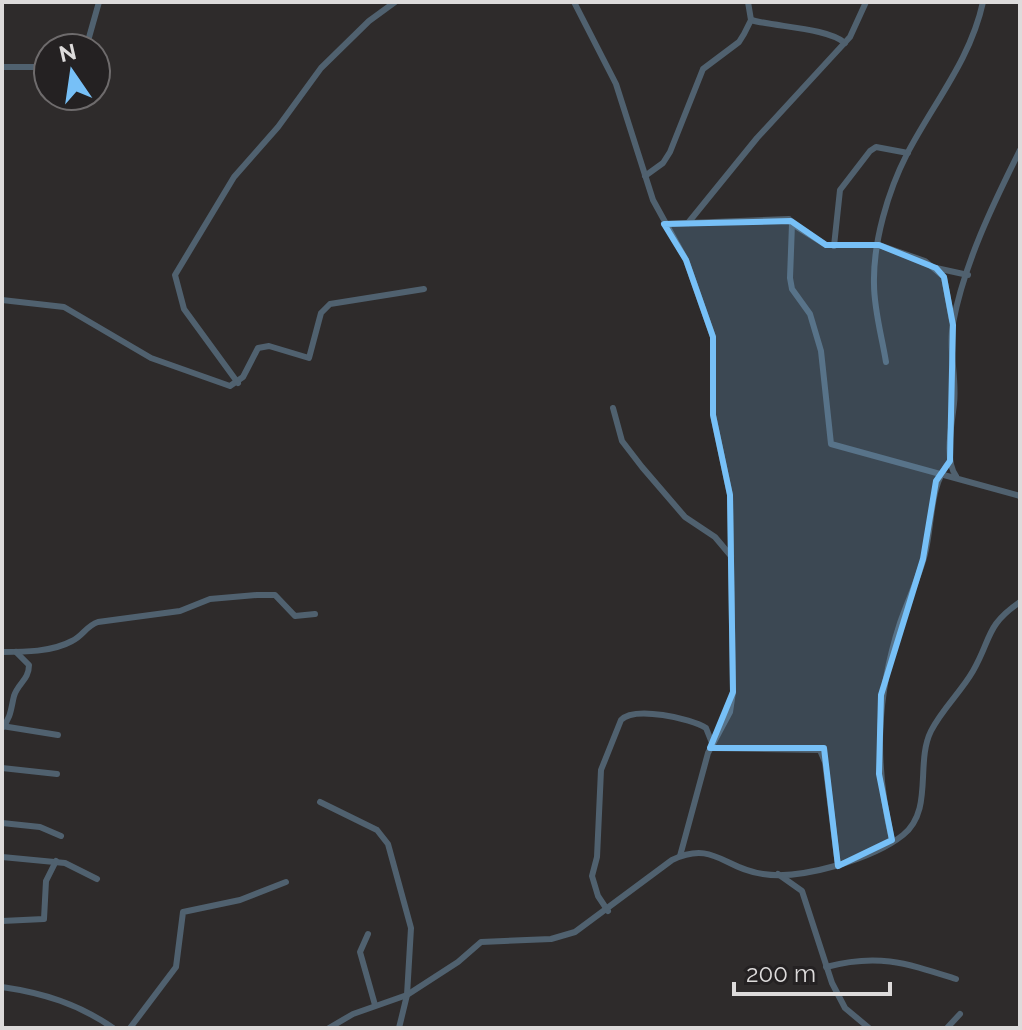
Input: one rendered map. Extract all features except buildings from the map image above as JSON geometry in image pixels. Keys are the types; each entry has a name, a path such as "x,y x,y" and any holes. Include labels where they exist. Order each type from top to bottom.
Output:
{"street":[{"path":"91,32 99,2"},
{"path":"238,383 184,309 175,275 234,177 278,127 321,68 369,21 395,2"},
{"path":"574,2 616,84 645,176 664,224 686,260 713,337 713,415 727,471 733,692 730,712 711,745 680,856"},
{"path":"645,176 663,163 670,152 703,69 739,42 751,20 748,2"},
{"path":"688,223 757,138 845,43 866,2"},
{"path":"886,362 874,285 889,203 908,153 960,69 983,2"},
{"path":"751,20 778,28 832,35 845,43"},
{"path":"2,67 32,67"},
{"path":"834,246 840,190 870,151 876,147 908,153"},
{"path":"953,325 984,229 1020,150"},
{"path":"664,224 737,223 784,217 815,240 834,246 879,245 936,268 968,275"},
{"path":"792,224 790,278 792,289 810,314 821,351 831,444 1019,495"},
{"path":"936,268 944,277 953,325 951,366 955,387 950,461 956,476"},
{"path":"2,300 64,307 151,358 224,386 238,383 255,351 262,346 309,358 321,313 330,304 424,289"},
{"path":"613,408 622,441 642,467 685,517 715,537 731,556"},
{"path":"892,840 879,774 881,695 894,644 926,548 939,475 950,461"},
{"path":"2,652 73,641 87,626 98,622 180,611 210,599 268,594 279,598 295,616 315,614"},
{"path":"329,1028 375,1005 407,995 454,966 481,942 566,936 608,911 680,856 705,851 748,870 778,874 838,866 902,835 920,809 931,732 973,670 995,622 1020,602"},
{"path":"16,652 27,661 30,669 16,691 3,727 58,735"},
{"path":"608,911 598,896 592,876 597,857 601,770 621,720 637,712 688,721 703,726 711,745"},
{"path":"711,745 820,750 825,762 838,866"},
{"path":"2,768 57,774"},
{"path":"320,802 377,830 388,844 411,928 407,995 399,1028"},
{"path":"2,823 40,827 61,836"},
{"path":"2,857 56,861 77,867 97,879"},
{"path":"2,921 44,919 46,881 56,861"},
{"path":"778,874 802,891 826,967 845,1008 869,1028"},
{"path":"130,1028 176,967 183,912 240,900 286,882"},
{"path":"368,934 360,952 375,1005"},
{"path":"826,967 860,959 880,959 909,963 956,979"},
{"path":"2,987 44,994 91,1014 113,1028"},
{"path":"947,1028 960,1014"}],"highlighted area":[{"path":"791,221 826,245 879,245 936,268 944,277 953,325 950,461 936,481 923,559 881,695 879,774 892,840 838,866 824,748 710,748 733,692 730,495 713,415 713,337 686,260 664,224"}]}
